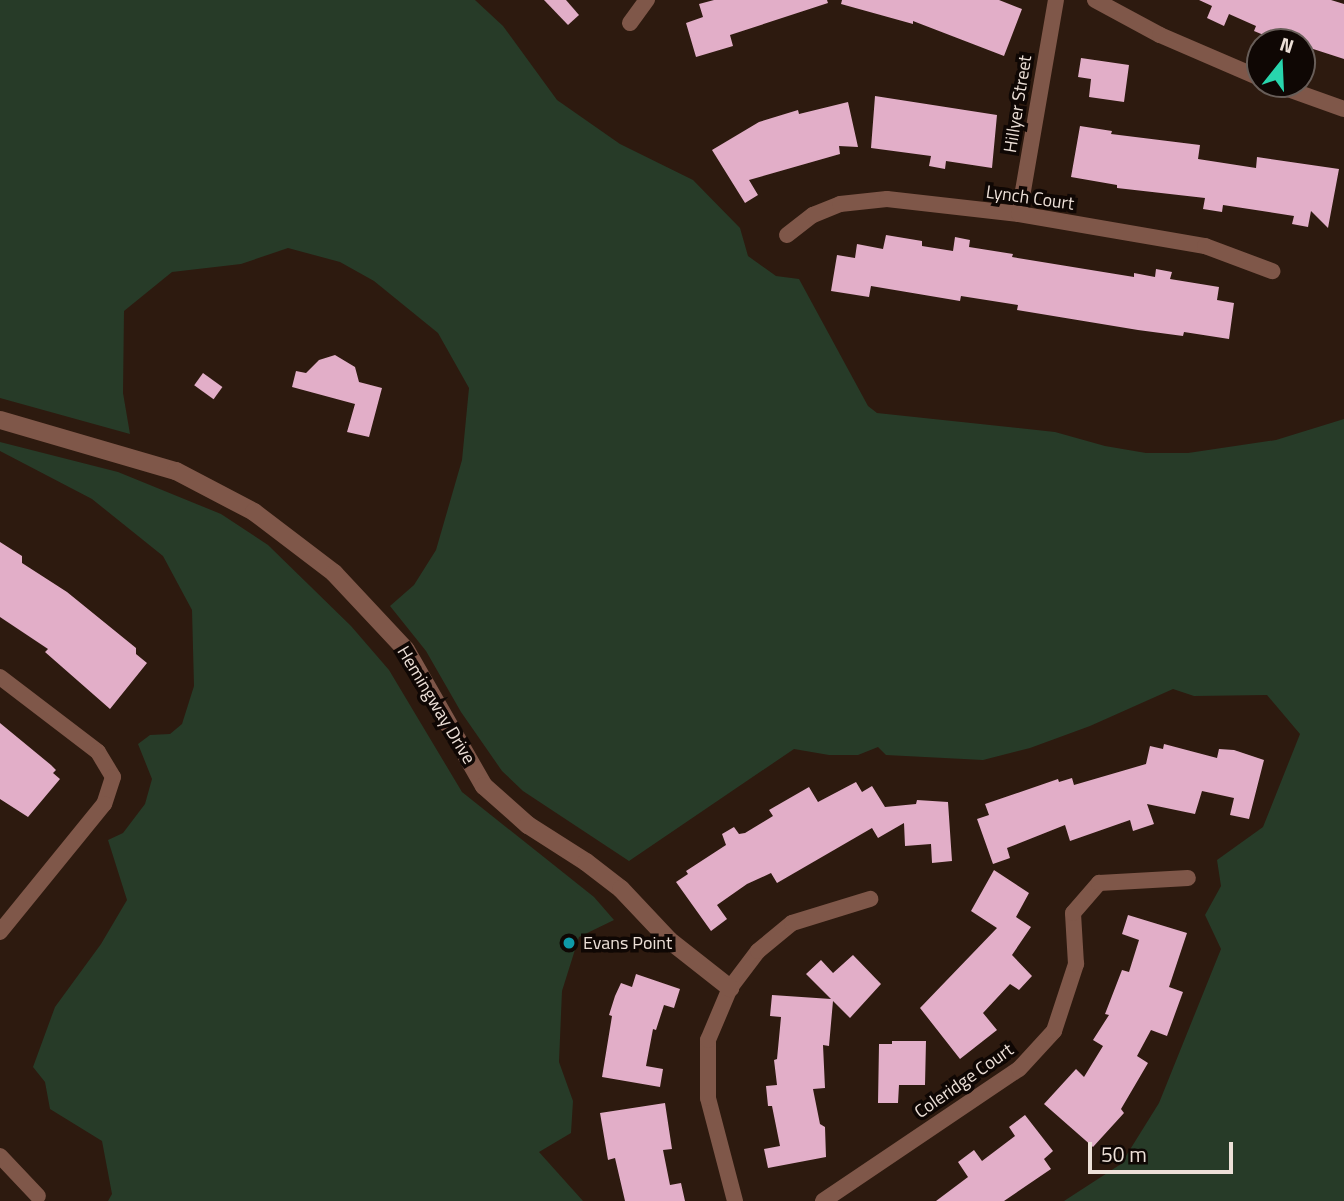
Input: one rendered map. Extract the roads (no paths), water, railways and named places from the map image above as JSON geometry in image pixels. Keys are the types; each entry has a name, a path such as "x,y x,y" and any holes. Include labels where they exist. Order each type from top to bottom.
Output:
{"street":[{"path":"630,23 647,0"},
{"name":"Hillyer Street","path":"1019,214 1056,0"},
{"path":"1095,0 1160,35 1246,72"},
{"path":"1313,98 1344,109"},
{"name":"Lynch Court","path":"787,235 813,215 840,204 887,199 1019,214 1205,246 1272,271"},
{"name":"Hemingway Drive","path":"0,420 176,471 254,512 334,573 406,650 484,786 528,825 586,862 621,889 669,940 730,988"},
{"path":"0,677 98,752 113,777 104,804 0,932"},
{"name":"Coleridge Court","path":"823,1201 1019,1069 1054,1031 1076,964 1073,913 1099,883 1188,878"},
{"path":"735,1201 708,1098 708,1040 730,988 758,951 792,923 870,898"},
{"path":"0,1156 38,1196"}],"place":[{"name":"Evans Point","path":"569,943"}]}
